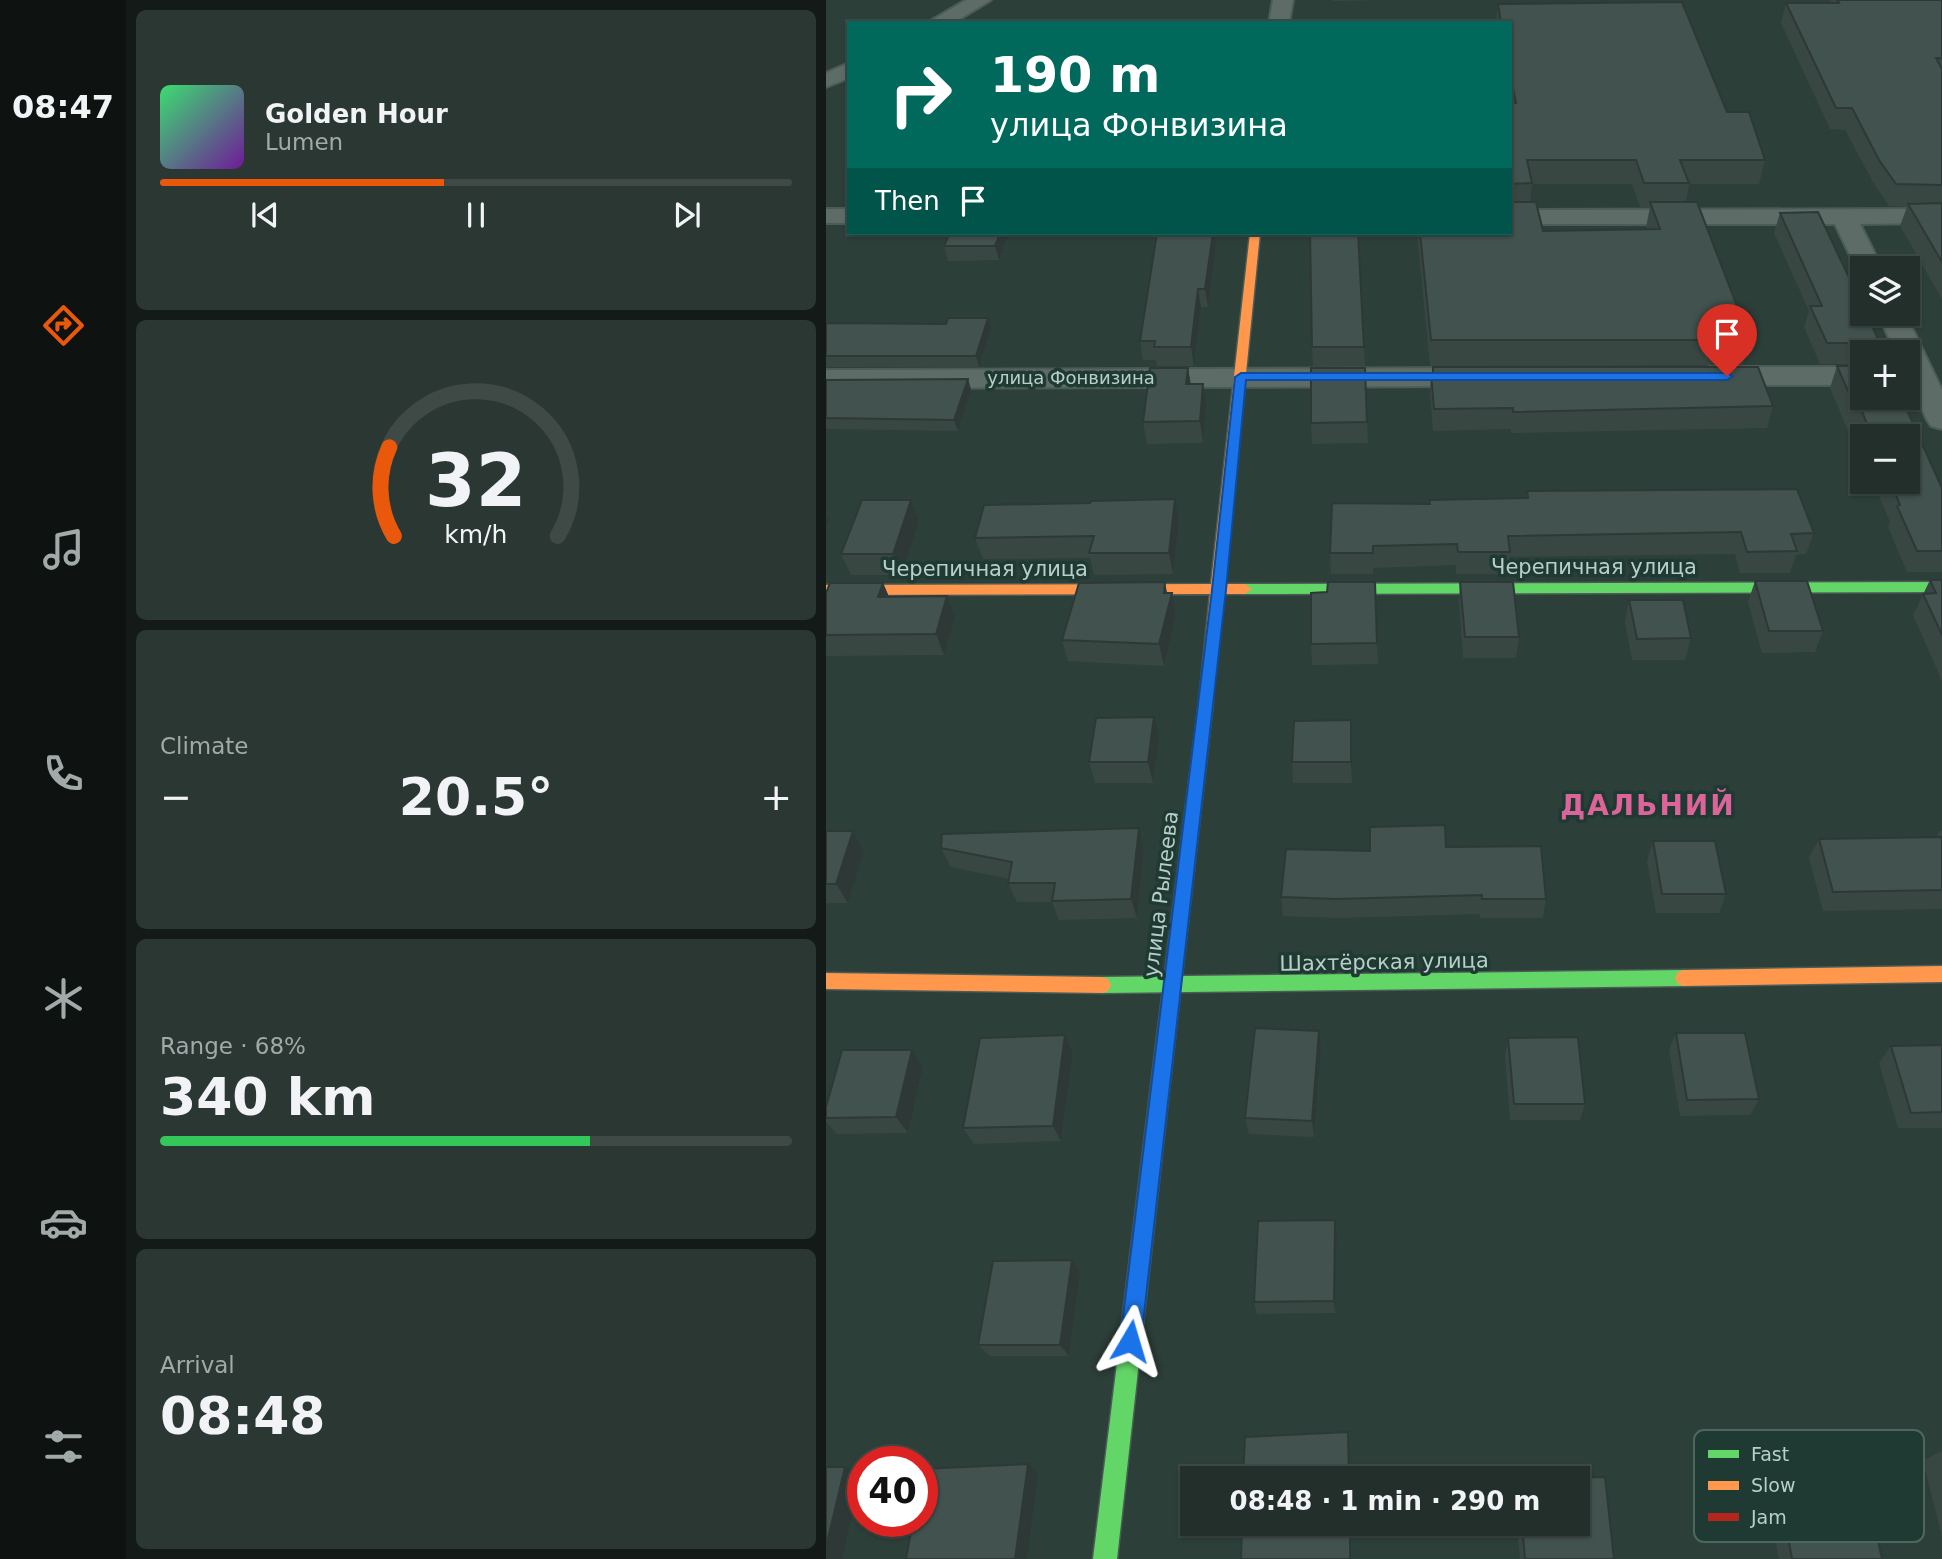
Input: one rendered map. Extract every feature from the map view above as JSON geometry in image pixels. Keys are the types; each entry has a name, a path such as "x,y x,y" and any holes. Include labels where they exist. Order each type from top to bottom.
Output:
{"street":[{"path":"941,21 981,0"},
{"path":"1279,21 1283,0"},
{"path":"826,81 847,70"},
{"path":"826,216 847,216"},
{"path":"1844,216 1863,256"},
{"path":"1512,217 1942,216"},
{"name":"улица Рылеева","path":"1105,1559 1219,590 1255,235"},
{"path":"1898,326 1924,376 1942,420"},
{"path":"1682,376 1850,376"},
{"name":"улица Фонвизина","path":"826,379 1503,377"},
{"name":"Черепичная улица","path":"826,590 1942,587"},
{"name":"Шахтёрская улица","path":"826,981 1172,986 1942,974"}],"building":[{"path":"1837,0 1942,0 1942,58 1936,58 1942,69 1942,185 1896,184 1879,160 1852,108 1836,108 1786,3 1839,3"},
{"path":"1682,2 1727,112 1749,112 1765,160 1680,160 1689,183 1644,183 1636,160 1527,160 1532,183 1512,184 1512,103 1516,103 1512,83 1512,21 1501,21 1498,4"},
{"path":"1512,202 1536,202 1543,231 1660,229 1650,202 1697,202 1750,340 1431,340 1420,235 1512,235"},
{"path":"1942,203 1942,262 1908,204"},
{"path":"1818,212 1850,280 1850,326 1872,326 1878,340 1827,343 1810,306 1822,306 1780,213"},
{"path":"949,235 999,235 995,246 944,246"},
{"path":"1157,235 1213,235 1205,289 1198,289 1191,347 1154,347 1155,341 1140,341"},
{"path":"1310,235 1358,235 1364,347 1312,347"},
{"path":"948,318 988,318 976,356 826,356 826,323 946,324"},
{"path":"1837,366 1850,366 1850,395"},
{"path":"1433,367 1758,367 1773,406 1513,412 1513,408 1434,409 1431,373"},
{"path":"1150,368 1188,368 1186,384 1203,384 1200,421 1143,422"},
{"path":"1311,368 1365,368 1367,422 1311,423"},
{"path":"968,379 954,420 826,418 826,380"},
{"path":"1861,410 1907,410 1913,424 1867,424"},
{"path":"1920,439 1942,488 1942,551 1917,551 1897,506 1900,505 1895,494 1920,494"},
{"path":"1797,489 1814,533 1791,534 1797,551 1747,552 1741,532 1508,536 1510,552 1458,552 1457,544 1373,546 1373,553 1330,553 1332,503 1430,504 1429,500 1528,498 1527,491"},
{"path":"1175,499 1169,553 1089,553 1094,536 975,538 984,505"},
{"path":"862,500 911,500 893,554 841,554"},
{"path":"1930,580 1942,580 1942,635 1923,594 1936,593"},
{"path":"1755,581 1807,581 1823,631 1769,631"},
{"path":"1165,582 1164,593 1172,593 1159,644 1062,640 1079,583"},
{"path":"1328,582 1375,582 1377,643 1311,644 1311,593 1327,592"},
{"path":"1460,582 1513,582 1519,637 1465,637"},
{"path":"830,583 883,583 878,597 947,596 936,634 826,635 826,593"},
{"path":"1629,600 1683,600 1691,638 1637,639"},
{"path":"1154,717 1148,762 1089,762 1096,718"},
{"path":"1351,720 1351,762 1292,762 1294,721"},
{"path":"1445,825 1446,847 1541,846 1546,899 1482,899 1482,895 1336,899 1281,897 1286,849 1370,851 1370,827"},
{"path":"1139,828 1131,899 1052,901 1055,883 1008,883 1012,862 941,848 942,834"},
{"path":"826,831 853,831 836,884 826,884"},
{"path":"1942,837 1942,890 1833,892 1819,839"},
{"path":"1653,841 1715,841 1726,894 1662,894"},
{"path":"1255,1028 1319,1031 1312,1121 1245,1118"},
{"path":"1676,1033 1745,1033 1759,1099 1687,1100"},
{"path":"1065,1035 1053,1126 963,1128 980,1038"},
{"path":"1578,1037 1585,1104 1514,1104 1508,1038"},
{"path":"1942,1045 1942,1112 1911,1113 1891,1046"},
{"path":"842,1050 912,1050 896,1117 826,1118 826,1107"},
{"path":"1335,1220 1334,1301 1254,1302 1258,1221"},
{"path":"1072,1260 1060,1345 978,1345 993,1261"},
{"path":"1348,1432 1349,1466 1244,1466 1245,1437"},
{"path":"1028,1464 1015,1559 906,1559 910,1537 938,1537 938,1468"},
{"path":"826,1467 845,1467 826,1547"},
{"path":"1590,1477 1605,1477 1614,1559 1525,1559 1523,1536 1590,1536"},
{"path":"1242,1536 1350,1536 1350,1559 1241,1559"},
{"path":"1789,1542 1878,1542 1882,1559 1792,1559"}],"traffic: fast":[{"path":"1245,589 1942,587"},
{"path":"1102,985 1684,978"},
{"path":"1105,1559 1166,1037"}],"traffic: slow":[{"path":"1206,702 1255,235"},
{"path":"826,590 1245,589"},
{"path":"1684,978 1942,974"},
{"path":"826,981 1102,985"}],"traffic: jam":[{"path":"1166,1037 1206,702"}],"district":[{"name":"ДАЛЬНИЙ","path":"1648,805"}],"route":[{"path":"1130,1341 1219,590 1241,377 1727,376"}]}
